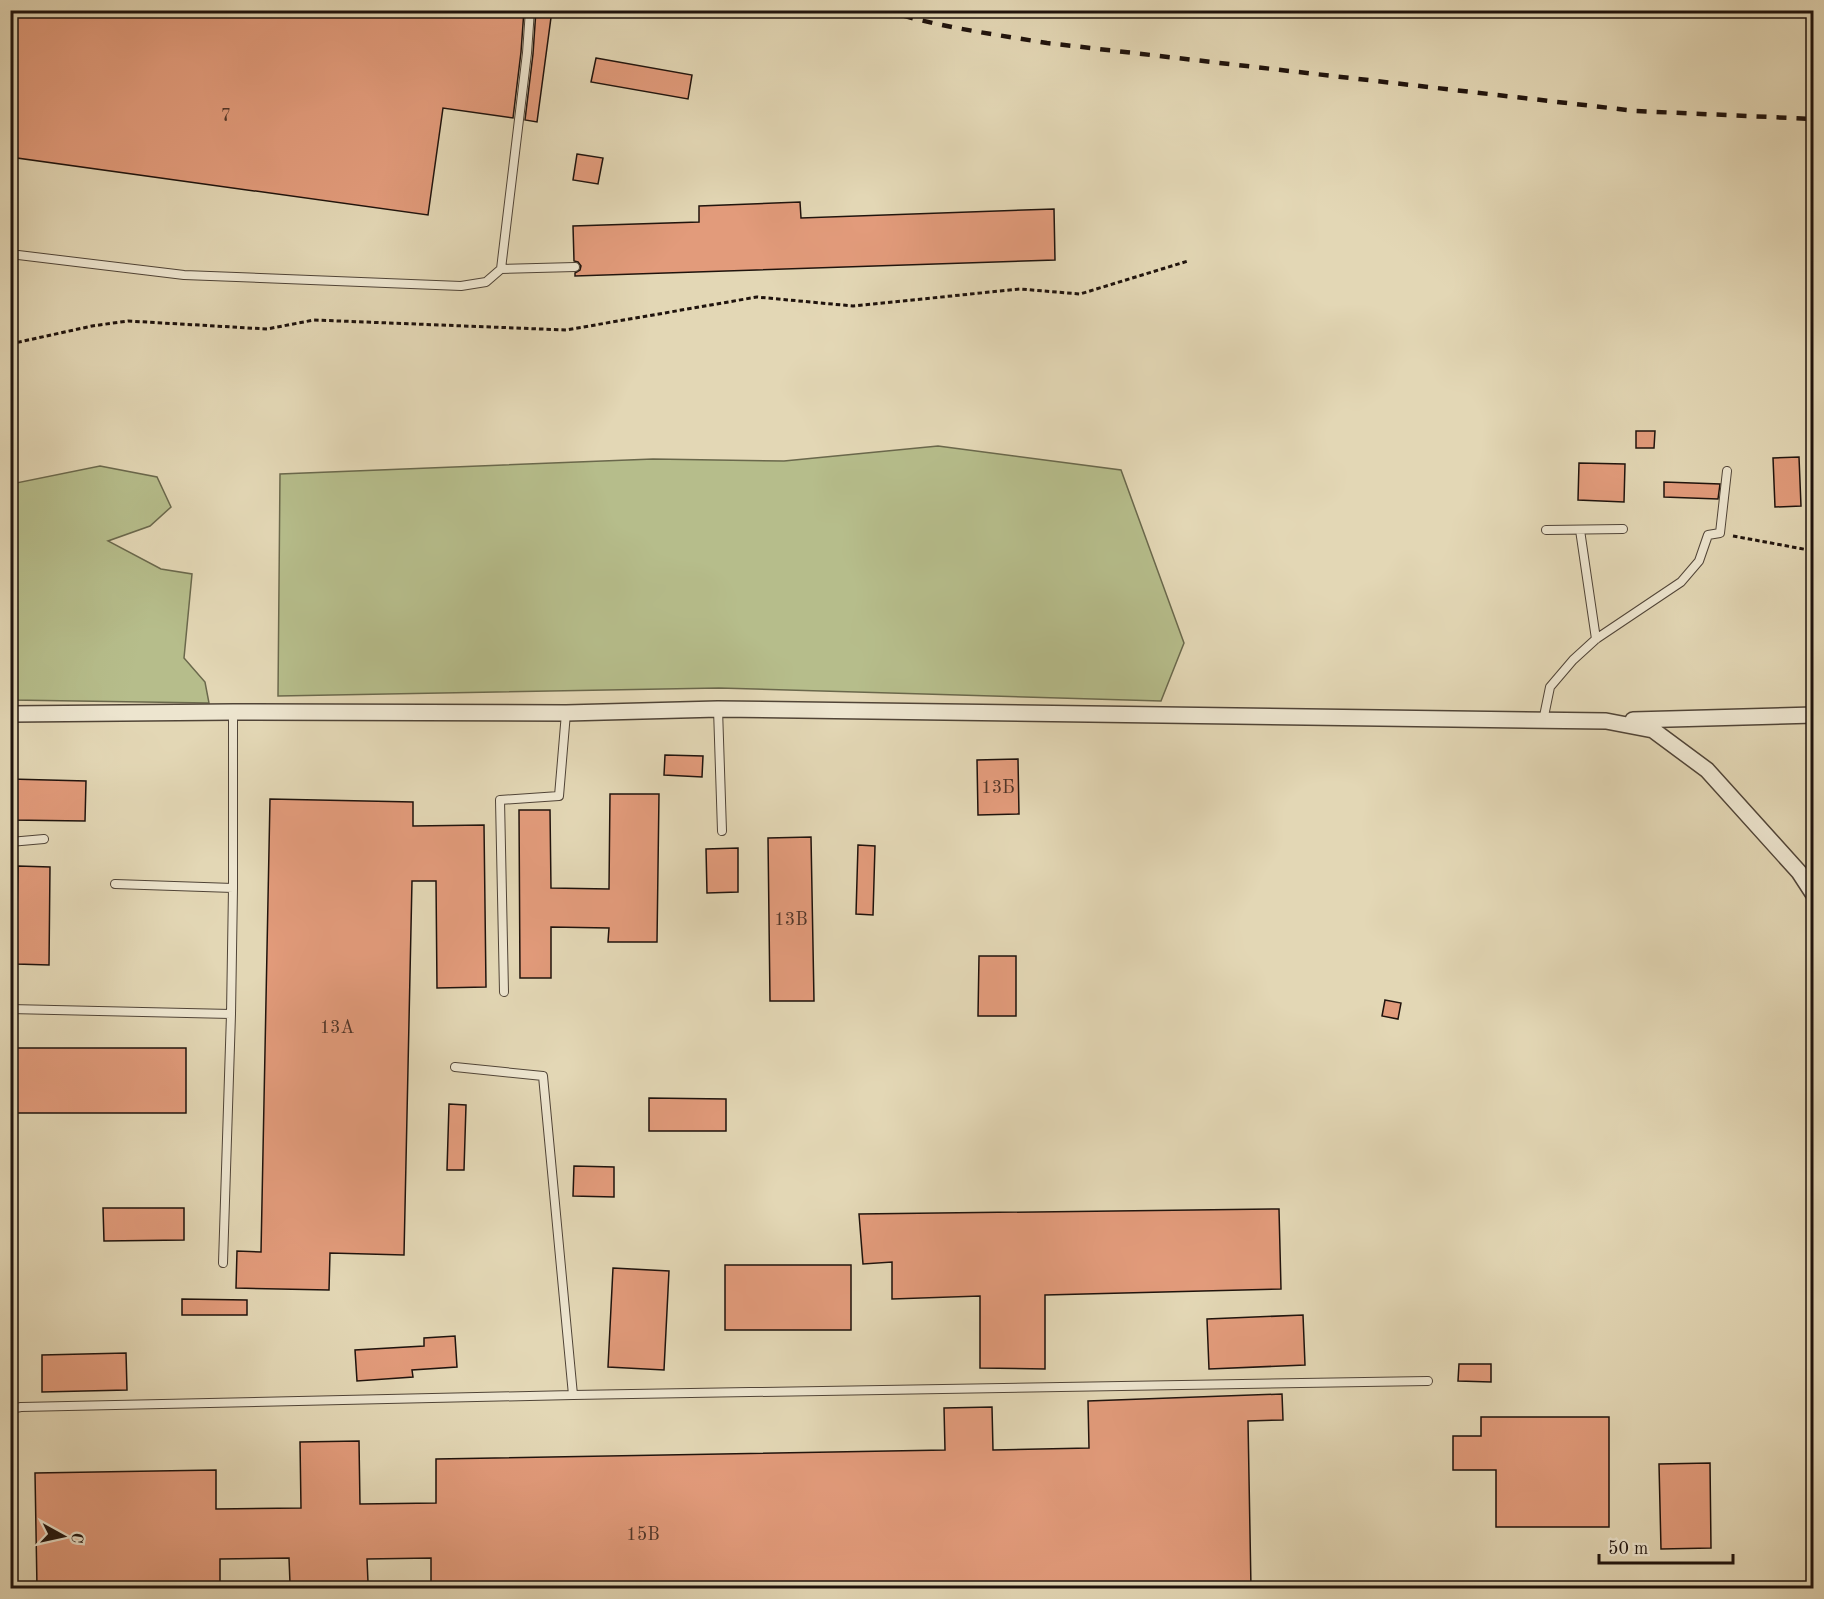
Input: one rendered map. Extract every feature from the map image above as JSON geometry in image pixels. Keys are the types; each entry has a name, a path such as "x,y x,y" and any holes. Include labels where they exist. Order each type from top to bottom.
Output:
{"street":[{"path":"10,714 566,713 718,709 1543,721 1814,715"},
{"path":"1606,721 1653,730 1707,770 1800,872 1814,895"}],"lane":[{"path":"501,269 528,53 530,10"},
{"path":"10,254 184,275 461,286 486,282 501,269 575,267"},
{"path":"1543,721 1550,687 1573,660 1596,639 1681,582 1699,561 1708,535 1720,534 1727,471"},
{"path":"1546,530 1623,529"},
{"path":"1580,530 1596,639"},
{"path":"718,709 722,831"},
{"path":"224,1263 231,1014 233,712"},
{"path":"504,992 500,800 559,796 566,713"},
{"path":"10,842 44,839"},
{"path":"115,884 233,888"},
{"path":"10,1009 231,1014"},
{"path":"455,1067 543,1076 573,1395"},
{"path":"10,1409 573,1395 1428,1380"}],"path":[{"path":"10,344 92,326 128,321 267,329 314,320 566,330 757,297 853,306 1020,288 1080,294 1188,261"},
{"path":"1720,534 1814,551"}],"green space":[{"path":"938,446 1121,470 1184,643 1161,701 719,688 278,696 280,474 653,459 784,461"},
{"path":"100,466 157,477 171,507 150,526 108,541 161,569 192,574 184,658 205,682 209,703 11,700 11,484"}],"building":[{"path":"10,10 524,10 513,118 443,108 428,215 10,157"},
{"path":"536,10 552,10 537,122 525,120"},
{"path":"596,58 692,75 688,99 591,82"},
{"path":"577,154 603,158 598,184 573,180"},
{"path":"800,202 801,218 1054,209 1055,260 575,276 581,266 574,261 573,226 699,222 699,206"},
{"path":"1636,431 1655,431 1654,448 1636,448"},
{"path":"1799,457 1801,506 1775,507 1773,458"},
{"path":"1579,463 1625,464 1624,502 1578,500"},
{"path":"1664,482 1720,484 1718,499 1664,497"},
{"path":"665,755 703,756 702,777 664,775"},
{"path":"1018,759 1019,814 978,815 977,760"},
{"path":"10,779 86,781 85,821 10,820"},
{"path":"610,794 659,794 657,942 608,942 609,928 551,927 551,978 520,978 519,810 550,810 551,888 609,889"},
{"path":"270,799 413,802 413,826 484,825 486,987 437,988 436,881 412,881 404,1255 330,1253 329,1290 236,1288 237,1251 261,1252"},
{"path":"811,837 814,1001 770,1001 768,838"},
{"path":"858,845 875,846 873,915 856,914"},
{"path":"738,848 738,892 707,893 706,849"},
{"path":"18,866 50,867 49,965 16,964"},
{"path":"979,956 1016,956 1016,1016 978,1016"},
{"path":"1385,1000 1401,1003 1398,1019 1382,1016"},
{"path":"10,1048 186,1048 186,1113 10,1113"},
{"path":"649,1098 726,1099 726,1131 649,1131"},
{"path":"449,1104 466,1105 464,1170 447,1170"},
{"path":"574,1166 614,1167 614,1197 573,1196"},
{"path":"103,1208 184,1208 184,1240 104,1241"},
{"path":"1279,1209 1281,1289 1045,1295 1045,1369 980,1368 980,1296 892,1299 892,1262 863,1264 859,1214"},
{"path":"725,1265 851,1265 851,1330 725,1330"},
{"path":"613,1268 669,1271 664,1370 608,1367"},
{"path":"182,1299 247,1300 247,1315 182,1315"},
{"path":"1303,1315 1305,1365 1209,1369 1207,1319"},
{"path":"455,1336 457,1367 412,1370 413,1377 357,1381 355,1350 424,1346 424,1338"},
{"path":"126,1353 127,1390 42,1392 42,1355"},
{"path":"1459,1364 1491,1364 1491,1382 1458,1381"},
{"path":"1282,1394 1283,1420 1248,1421 1251,1588 431,1588 431,1558 367,1559 368,1582 290,1583 289,1558 220,1559 220,1588 37,1588 35,1473 216,1470 216,1509 301,1508 300,1442 359,1441 360,1504 436,1503 436,1459 945,1450 944,1408 992,1407 993,1450 1089,1448 1088,1401"},
{"path":"1481,1417 1609,1417 1609,1527 1496,1527 1496,1470 1453,1470 1453,1436 1481,1436"},
{"path":"1710,1463 1711,1548 1661,1549 1659,1464"}],"railway":[{"path":"884,10 945,26 1047,43 1636,111 1814,119"}]}
